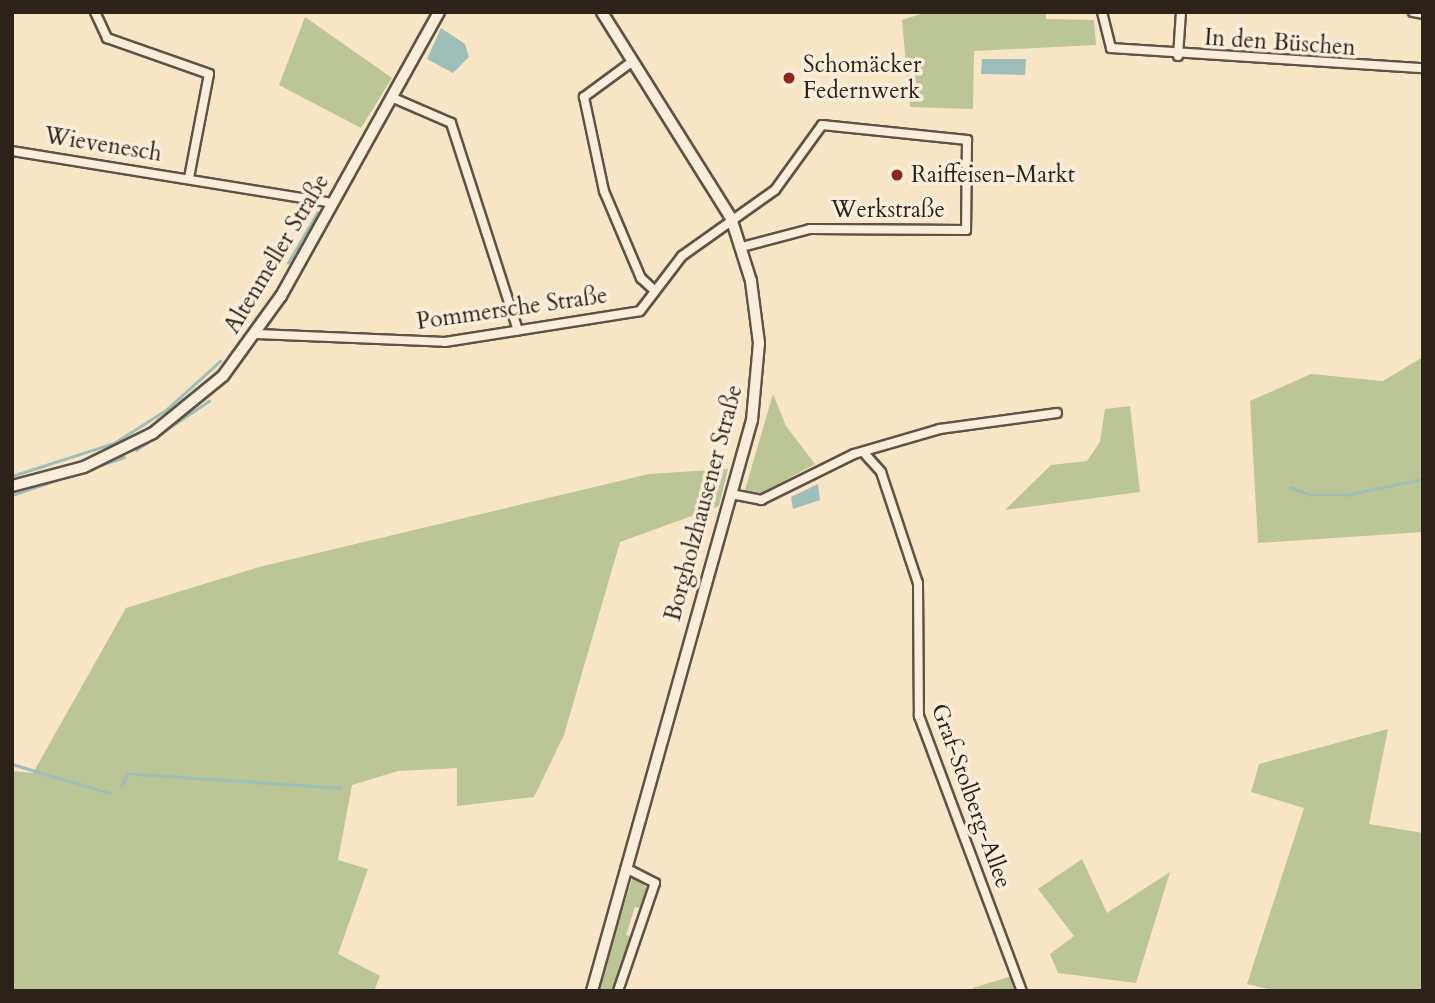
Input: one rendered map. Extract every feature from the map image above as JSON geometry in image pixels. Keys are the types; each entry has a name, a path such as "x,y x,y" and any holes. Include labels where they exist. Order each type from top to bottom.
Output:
{"main road":[{"name":"Altenmeller Straße","path":"12,486 84,467 153,433 223,376 257,334 439,12"},
{"name":"Borgholzhausener Straße","path":"592,991 731,494 759,366 758,320 742,247 731,218 602,12"}],"street":[{"name":"Wievenesch","path":"95,12 107,38 209,74 189,178"},
{"path":"1102,12 1111,48 1178,55"},
{"name":"In den Büschen","path":"1181,12 1178,55 1423,68"},
{"path":"1413,12 1423,14"},
{"path":"633,61 584,97 604,191 641,278 653,289"},
{"path":"391,97 452,123 517,330"},
{"name":"Pommersche Straße","path":"257,334 424,343 640,311 653,289 682,256 731,218 775,190 822,125"},
{"name":"Werkstraße","path":"742,247 810,229 966,230 967,141 822,125"},
{"name":"Wievenesch","path":"12,151 333,203"},
{"path":"731,494 761,500 845,457 865,454 940,429 1057,413"},
{"name":"Graf-Stolberg-Allee","path":"865,454 881,472 918,583 919,716 1022,991"},
{"path":"618,991 655,883 626,868"}],"green space":[{"path":"927,12 1046,12 1046,19 1094,20 1096,45 974,51 973,109 910,107 902,20"},
{"path":"305,17 392,78 361,128 279,85"},
{"path":"1423,357 1423,532 1258,543 1250,401 1311,374 1383,381"},
{"path":"773,394 786,426 815,464 760,494 745,490"},
{"path":"1130,406 1140,492 1005,510 1051,465 1087,461 1100,442 1105,409"},
{"path":"728,469 719,506 620,542 564,735 534,797 457,806 457,768 398,771 352,785 338,860 368,869 338,954 380,976 374,991 12,991 12,771 33,773 126,608 259,567 649,474"},
{"path":"1388,729 1369,824 1423,833 1423,991 1276,991 1247,984 1304,808 1251,792 1259,764"},
{"path":"1082,859 1107,913 1170,872 1136,983 1058,973 1050,954 1074,936 1038,889"},
{"path":"633,876 650,891 645,909 635,907 626,935 636,938 614,991 598,991"},
{"path":"1012,976 1017,991 974,991 973,988"}],"water":[{"path":"441,28 465,44 469,57 453,73 427,59"},
{"path":"982,59 1026,59 1025,75 981,74"},
{"path":"818,484 820,500 793,509 791,497"}],"waterway":[{"path":"288,263 317,213"},
{"path":"12,476 114,443 166,410 220,361"},
{"path":"136,450 209,401"},
{"path":"12,495 124,457"},
{"path":"1290,487 1311,495 1345,495 1423,479"},
{"path":"12,764 110,793"},
{"path":"121,787 127,774 137,774 340,788"}],"place":[{"name":"Schomäcker Federnwerk","path":"789,78"},
{"name":"Raiffeisen-Markt","path":"897,175"}]}
